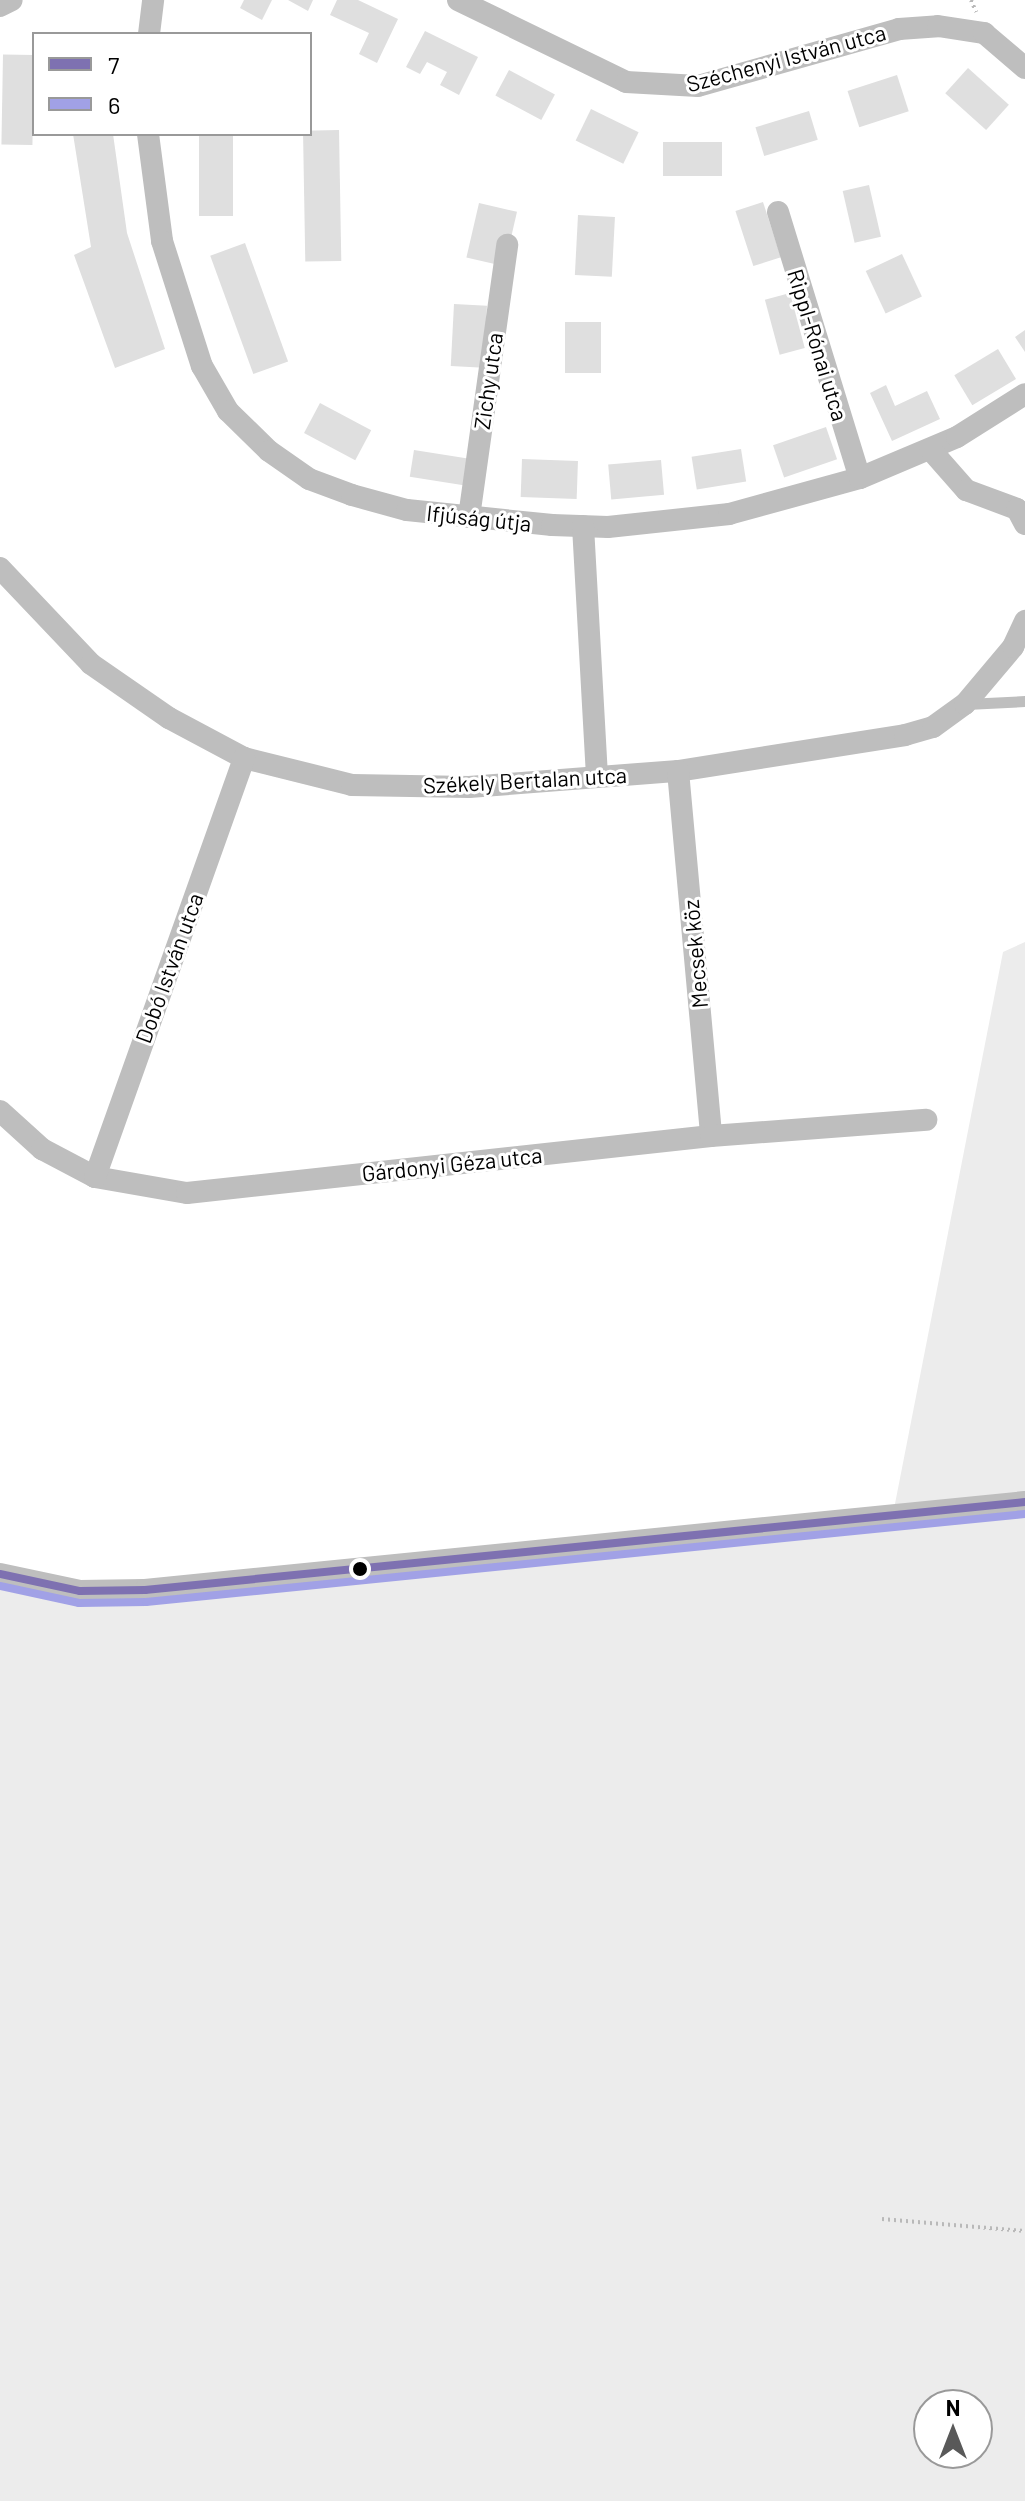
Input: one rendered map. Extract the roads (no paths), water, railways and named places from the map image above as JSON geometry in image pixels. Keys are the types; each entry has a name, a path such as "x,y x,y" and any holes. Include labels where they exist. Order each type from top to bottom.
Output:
{"street":[{"path":"0,6 12,0"},
{"path":"149,32 153,0"},
{"name":"Széchenyi István utca","path":"458,0 626,82 698,86 899,29 938,26 984,33 1025,68"},
{"name":"Ifjúság útja","path":"148,136 151,186 180,303 202,366 228,411 269,451 309,479 407,510 583,526 729,514 860,478 930,449 1025,394"},
{"name":"Rippl-Rónai utca","path":"778,212 860,478"},
{"name":"Zichy utca","path":"469,517 507,245"},
{"path":"930,449 966,490 1017,509 1025,524"},
{"path":"583,526 597,777"},
{"name":"Székely Bertalan utca","path":"0,568 91,664 169,718 244,758 352,785 469,787 678,771 905,735 933,727 965,704 1013,647 1025,621"},
{"name":"Dobó István utca","path":"95,1177 244,758"},
{"name":"Mecsek köz","path":"678,771 711,1136"},
{"name":"Gárdonyi Géza utca","path":"0,1111 42,1149 95,1177 187,1193 711,1136 926,1120"},
{"path":"0,1574 80,1591 145,1590 1025,1502"}],"lane":[{"path":"965,704 1025,701"}]}
